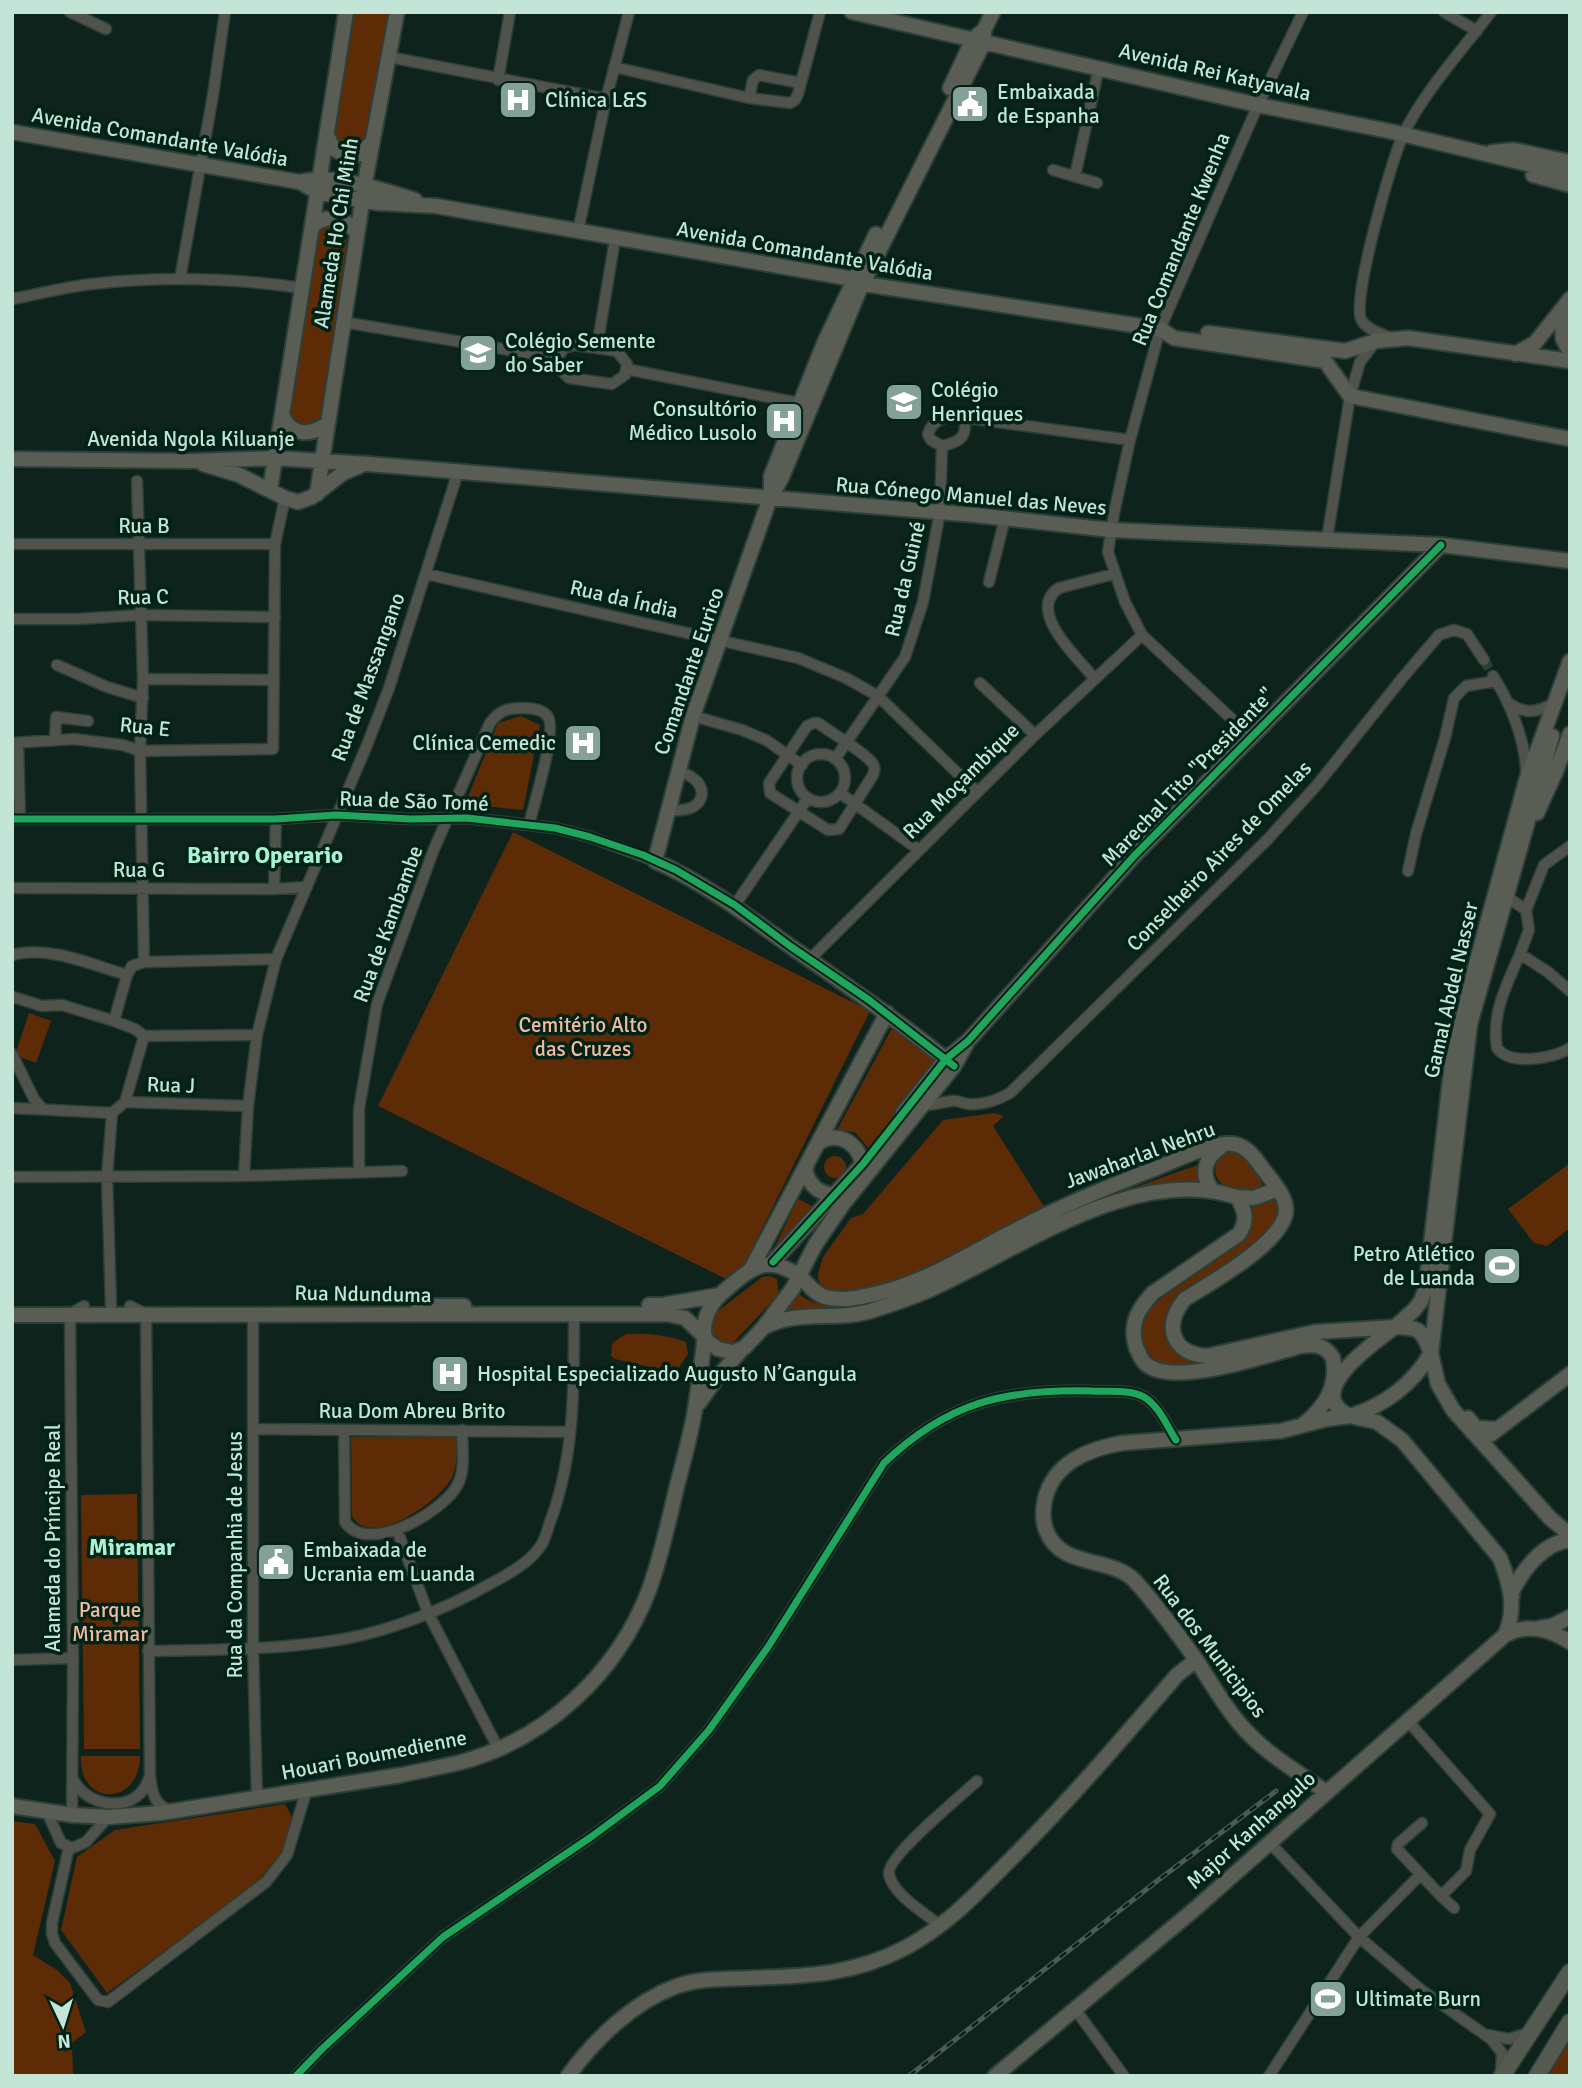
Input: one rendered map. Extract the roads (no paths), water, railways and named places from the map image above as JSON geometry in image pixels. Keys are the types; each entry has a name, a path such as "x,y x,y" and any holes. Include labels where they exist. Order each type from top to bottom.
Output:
{"main road":[{"name":"Alameda Ho Chi Minh","path":"270,491 346,12"},
{"name":"Alameda Ho Chi Minh","path":"317,494 363,193 397,12"},
{"name":"Avenida Rei Katyavala","path":"852,12 980,37 1258,105 1570,174"},
{"name":"Comandante Eurico","path":"655,860 693,716 770,498 781,479 805,404 858,281 993,12"},
{"name":"Avenida Comandante Valódia","path":"12,132 858,281 1164,331 1186,331 1345,351 1376,341 1408,338 1570,361"},
{"path":"327,135 333,148 347,157 362,153 372,142"},
{"path":"1570,162 1514,150 1485,154 1491,161 1502,166 1570,185"},
{"path":"312,226 319,220 330,218 350,224 357,233"},
{"path":"1565,305 1563,339 1570,352"},
{"path":"1515,354 1535,343 1565,305"},
{"name":"Avenida Comandante Valódia","path":"1164,331 1174,338 1325,361 1350,396"},
{"path":"1350,396 1570,439"},
{"path":"282,415 289,427 302,433 311,433 328,423"},
{"name":"Avenida Ngola Kiluanje","path":"12,459 192,461 275,458 369,464"},
{"path":"192,461 239,475 285,498 305,501 344,473 369,464"},
{"name":"Rua Cónego Manuel das Neves","path":"369,464 1005,517 1111,530 1217,537 1441,545 1570,561"},
{"name":"Marechal Tito \"Presidente\"","path":"773,1262 836,1195 863,1171 968,1041 1133,856 1441,545"},
{"name":"Gamal Abdel Nasser","path":"1300,1427 1321,1408 1334,1385 1364,1349 1395,1327 1421,1301 1426,1287 1452,1063 1526,781 1570,661"},
{"name":"Gamal Abdel Nasser","path":"1431,1353 1470,1024 1542,767 1570,678"},
{"name":"Gamal Abdel Nasser","path":"1521,845 1556,772 1570,734"},
{"name":"Rua de São Tomé","path":"655,860 735,905 887,1013 950,1062"},
{"path":"750,1271 887,1013"},
{"path":"818,1143 831,1138 848,1141 856,1147 863,1171"},
{"path":"1212,1190 1205,1174 1205,1166 1215,1151 1225,1144"},
{"name":"Jawaharlal Nehru","path":"773,1262 800,1277 813,1291 823,1296 841,1300 883,1292 931,1274 1090,1193 1190,1154 1225,1144 1237,1144 1250,1151 1278,1189 1286,1206 1284,1217 1280,1226 1245,1261 1185,1299 1177,1308 1173,1317 1173,1331 1179,1345 1192,1353 1207,1356 1315,1332 1395,1327"},
{"path":"807,1162 805,1170 812,1185 827,1194 852,1193"},
{"name":"Marechal Tito \"Presidente\"","path":"696,1407 716,1378 763,1328 800,1277 815,1245 852,1193 863,1171"},
{"name":"Jawaharlal Nehru","path":"763,1328 793,1317 866,1312 898,1302 928,1290 1052,1228 1116,1202 1155,1193 1198,1189 1237,1197"},
{"path":"1237,1197 1254,1198 1278,1189"},
{"path":"1237,1197 1245,1212 1239,1234 1153,1293 1137,1312 1133,1326 1134,1340 1146,1365 1173,1374 1218,1368 1301,1346 1317,1345 1329,1351 1333,1358 1335,1404 1350,1416 1377,1422 1402,1440 1500,1559 1520,1616 1570,1642"},
{"path":"720,1295 750,1271 773,1262"},
{"path":"1439,1283 1441,1378 1458,1406 1476,1428 1497,1429"},
{"name":"Rua Ndunduma","path":"12,1307 675,1303 720,1295"},
{"name":"Houari Boumedienne","path":"12,1806 72,1815 108,1817 176,1811 434,1769 499,1750 543,1725 570,1705 620,1647 635,1620 660,1560 696,1407 705,1336 704,1322 711,1304 720,1295"},
{"name":"Rua Ndunduma","path":"12,1315 680,1315 692,1323 713,1347 733,1352 744,1348"},
{"path":"1395,1327 1414,1327 1422,1332 1431,1353 1434,1372 1453,1410 1570,1538 1553,1545 1528,1566 1511,1594 1511,1615 1505,1635"},
{"name":"Rua dos Municipios","path":"1326,1792 1261,1747 1238,1722 1196,1660 1134,1580 1114,1568 1073,1557 1047,1534 1043,1511 1051,1483 1069,1462 1098,1447 1281,1432 1326,1419 1350,1416 1383,1403 1397,1393 1417,1373 1431,1353"},
{"path":"1482,1443 1569,1377"},
{"name":"Major Kanhangulo","path":"995,2076 1196,1908 1505,1635 1514,1630 1552,1626 1570,1617"},
{"path":"568,2076 584,2053 626,2015 655,1996 678,1986 700,1981 842,1972 902,1949 941,1926 1068,1802 1177,1675 1196,1660"},
{"path":"1501,2076 1570,1972"},
{"path":"1537,2076 1567,2025"}],"street":[{"path":"70,12 106,29"},
{"path":"180,279 225,12"},
{"path":"498,80 510,12"},
{"path":"578,231 606,99 629,12"},
{"path":"614,66 749,98 790,103 795,100 801,83 820,12"},
{"name":"Rua Comandante Kwenha","path":"1251,737 1142,635 1125,602 1108,552 1130,440 1164,331 1258,105 1303,12"},
{"path":"1444,12 1477,31"},
{"path":"1392,339 1366,326 1360,318 1360,310 1372,239 1403,135 1418,109 1490,12"},
{"path":"389,57 606,99"},
{"path":"1075,176 1099,67"},
{"path":"749,98 753,80 759,75 801,83"},
{"path":"1053,170 1097,183"},
{"path":"597,347 615,239"},
{"path":"12,299 92,284 180,279 254,281 302,288"},
{"path":"343,322 557,358"},
{"path":"1327,539 1350,396 1360,362 1376,341"},
{"path":"597,347 618,351 625,359 626,369 621,379 612,384 569,378 558,367 557,358 564,348 597,347"},
{"path":"626,369 805,404"},
{"path":"960,417 965,422 964,435 958,441 942,446 930,440 929,429 950,416 960,417 1130,440"},
{"name":"Rua da Guiné","path":"835,759 905,657 922,602 940,512 942,446"},
{"name":"Rua de Massangano","path":"244,1176 248,1106 257,1035 276,959 389,688 458,472"},
{"path":"136,481 144,679 140,751 144,962"},
{"path":"144,679 274,680 275,544 285,498"},
{"path":"989,582 1005,517"},
{"name":"Rua B","path":"12,544 275,544"},
{"path":"1095,679 1051,623 1048,604 1053,592 1059,588 1114,573"},
{"name":"Rua da Índia","path":"426,574 798,659 846,678 878,696 977,792"},
{"name":"Rua C","path":"12,619 69,620 141,615 275,617"},
{"name":"Conselheiro Aires de Omelas","path":"954,1101 981,1104 1010,1093 1268,839 1317,786 1439,635 1454,630 1467,634 1484,660"},
{"name":"Rua Moçambique","path":"810,959 1035,735 1142,635"},
{"path":"57,665 107,687 142,698"},
{"path":"1408,871 1454,698 1466,686 1494,678 1523,748 1526,781"},
{"name":"Rua E","path":"15,743 99,741 140,751 273,749 274,680"},
{"path":"980,683 1035,735"},
{"path":"1506,702 1533,713 1556,702"},
{"name":"Rua de Kambambe","path":"359,1170 359,1109 377,1004 434,849 490,723 496,714 505,709 542,711 551,725 529,824"},
{"path":"693,716 766,740 802,765"},
{"path":"55,740 57,717 88,721"},
{"path":"818,723 846,743 873,763 875,769 839,829 828,830 770,793 769,783 807,726 818,723"},
{"path":"15,743 16,819"},
{"path":"813,756 835,759 844,771 845,779 840,793 828,801 808,798 799,786 802,765 813,756"},
{"path":"668,808 689,810 701,797 697,779 677,771"},
{"path":"840,793 919,850"},
{"path":"735,905 808,798"},
{"name":"Rua de São Tomé","path":"16,819 276,819 336,815 449,818 529,824 590,837 655,860"},
{"path":"274,889 276,819"},
{"path":"1570,846 1544,865 1526,909 1529,930 1497,1014 1497,1048 1506,1056 1519,1058 1557,1055 1570,1048"},
{"name":"Rua G","path":"12,888 307,887"},
{"path":"1507,897 1526,909"},
{"path":"1520,954 1548,972 1570,991"},
{"path":"12,955 59,955 127,975"},
{"path":"114,1021 132,966 144,962 276,959"},
{"path":"12,998 42,1006 62,1005 114,1021 135,1029 144,1036 257,1035"},
{"path":"125,1102 144,1036"},
{"path":"12,1054 34,1099 42,1108"},
{"path":"918,1102 936,1105 954,1101 935,1080"},
{"name":"Rua J","path":"112,1113 125,1102 248,1106"},
{"path":"12,1108 112,1113 107,1177 111,1306"},
{"path":"12,1177 244,1176 359,1170 402,1171"},
{"path":"70,1314 84,1306"},
{"path":"130,1306 146,1314 150,1776 153,1796 160,1806 176,1811"},
{"name":"Rua da Companhia de Jesus","path":"253,1313 253,1647 257,1798"},
{"name":"Alameda do Príncipe Real","path":"70,1314 72,1815"},
{"path":"148,1651 253,1647 345,1639 428,1613 467,1597 531,1558 542,1544 559,1495 574,1389 574,1314"},
{"path":"296,2076 443,1937 561,1858 660,1786 709,1730 768,1647 884,1463 908,1441 948,1414 982,1403 1024,1393 1086,1391 1126,1392 1148,1399 1176,1440"},
{"name":"Rua Dom Abreu Brito","path":"254,1429 570,1432"},
{"path":"344,1430 345,1522 350,1530 360,1534 397,1530 424,1516 451,1494 463,1471 462,1430"},
{"path":"397,1530 428,1613 499,1750"},
{"path":"12,1660 73,1658"},
{"path":"1407,1720 1490,1814 1471,1850 1465,1871 1441,1896"},
{"path":"72,1777 79,1790 89,1798 102,1803 114,1803 137,1798 146,1789 150,1776"},
{"path":"941,1926 903,1897 889,1876 889,1867 907,1844 977,1781"},
{"path":"69,1847 52,1923 52,1934 55,1943 98,2000 108,2002 266,1882 287,1855 307,1789"},
{"path":"47,1812 58,1838 69,1847 77,1848 86,1842 108,1817"},
{"path":"1422,1824 1396,1846 1396,1849 1454,1908"},
{"path":"1269,1842 1359,1937 1420,1989 1485,2034 1502,2053 1501,2076"},
{"path":"1269,2076 1359,1937 1420,1875"},
{"path":"1075,2009 1124,2076"},
{"path":"1485,2034 1509,2039 1529,2033"}],"tunnel":[{"path":"1484,660 1492,674"}],"railway":[{"path":"909,2076 1276,1791"}],"place":[{"name":"Clínica L&S","path":"518,100"},
{"name":"Embaixada de Espanha","path":"970,104"},
{"name":"Colégio Semente do Saber","path":"478,353"},
{"name":"Colégio Henriques","path":"904,402"},
{"name":"Consultório Médico Lusolo","path":"784,421"},
{"name":"Clínica Cemedic","path":"583,743"},
{"name":"Petro Atlético de Luanda","path":"1502,1266"},
{"name":"Hospital Especializado Augusto N’Gangula","path":"450,1374"},
{"name":"Embaixada de Ucrania em Luanda","path":"276,1562"},
{"name":"Ultimate Burn","path":"1328,1999"}],"district":[{"name":"Bairro Operario","path":"265,855"},
{"name":"Miramar","path":"132,1547"}],"park label":[{"name":"Cemitério Alto das Cruzes","path":"583,1037"},
{"name":"Parque Miramar","path":"110,1622"}]}
